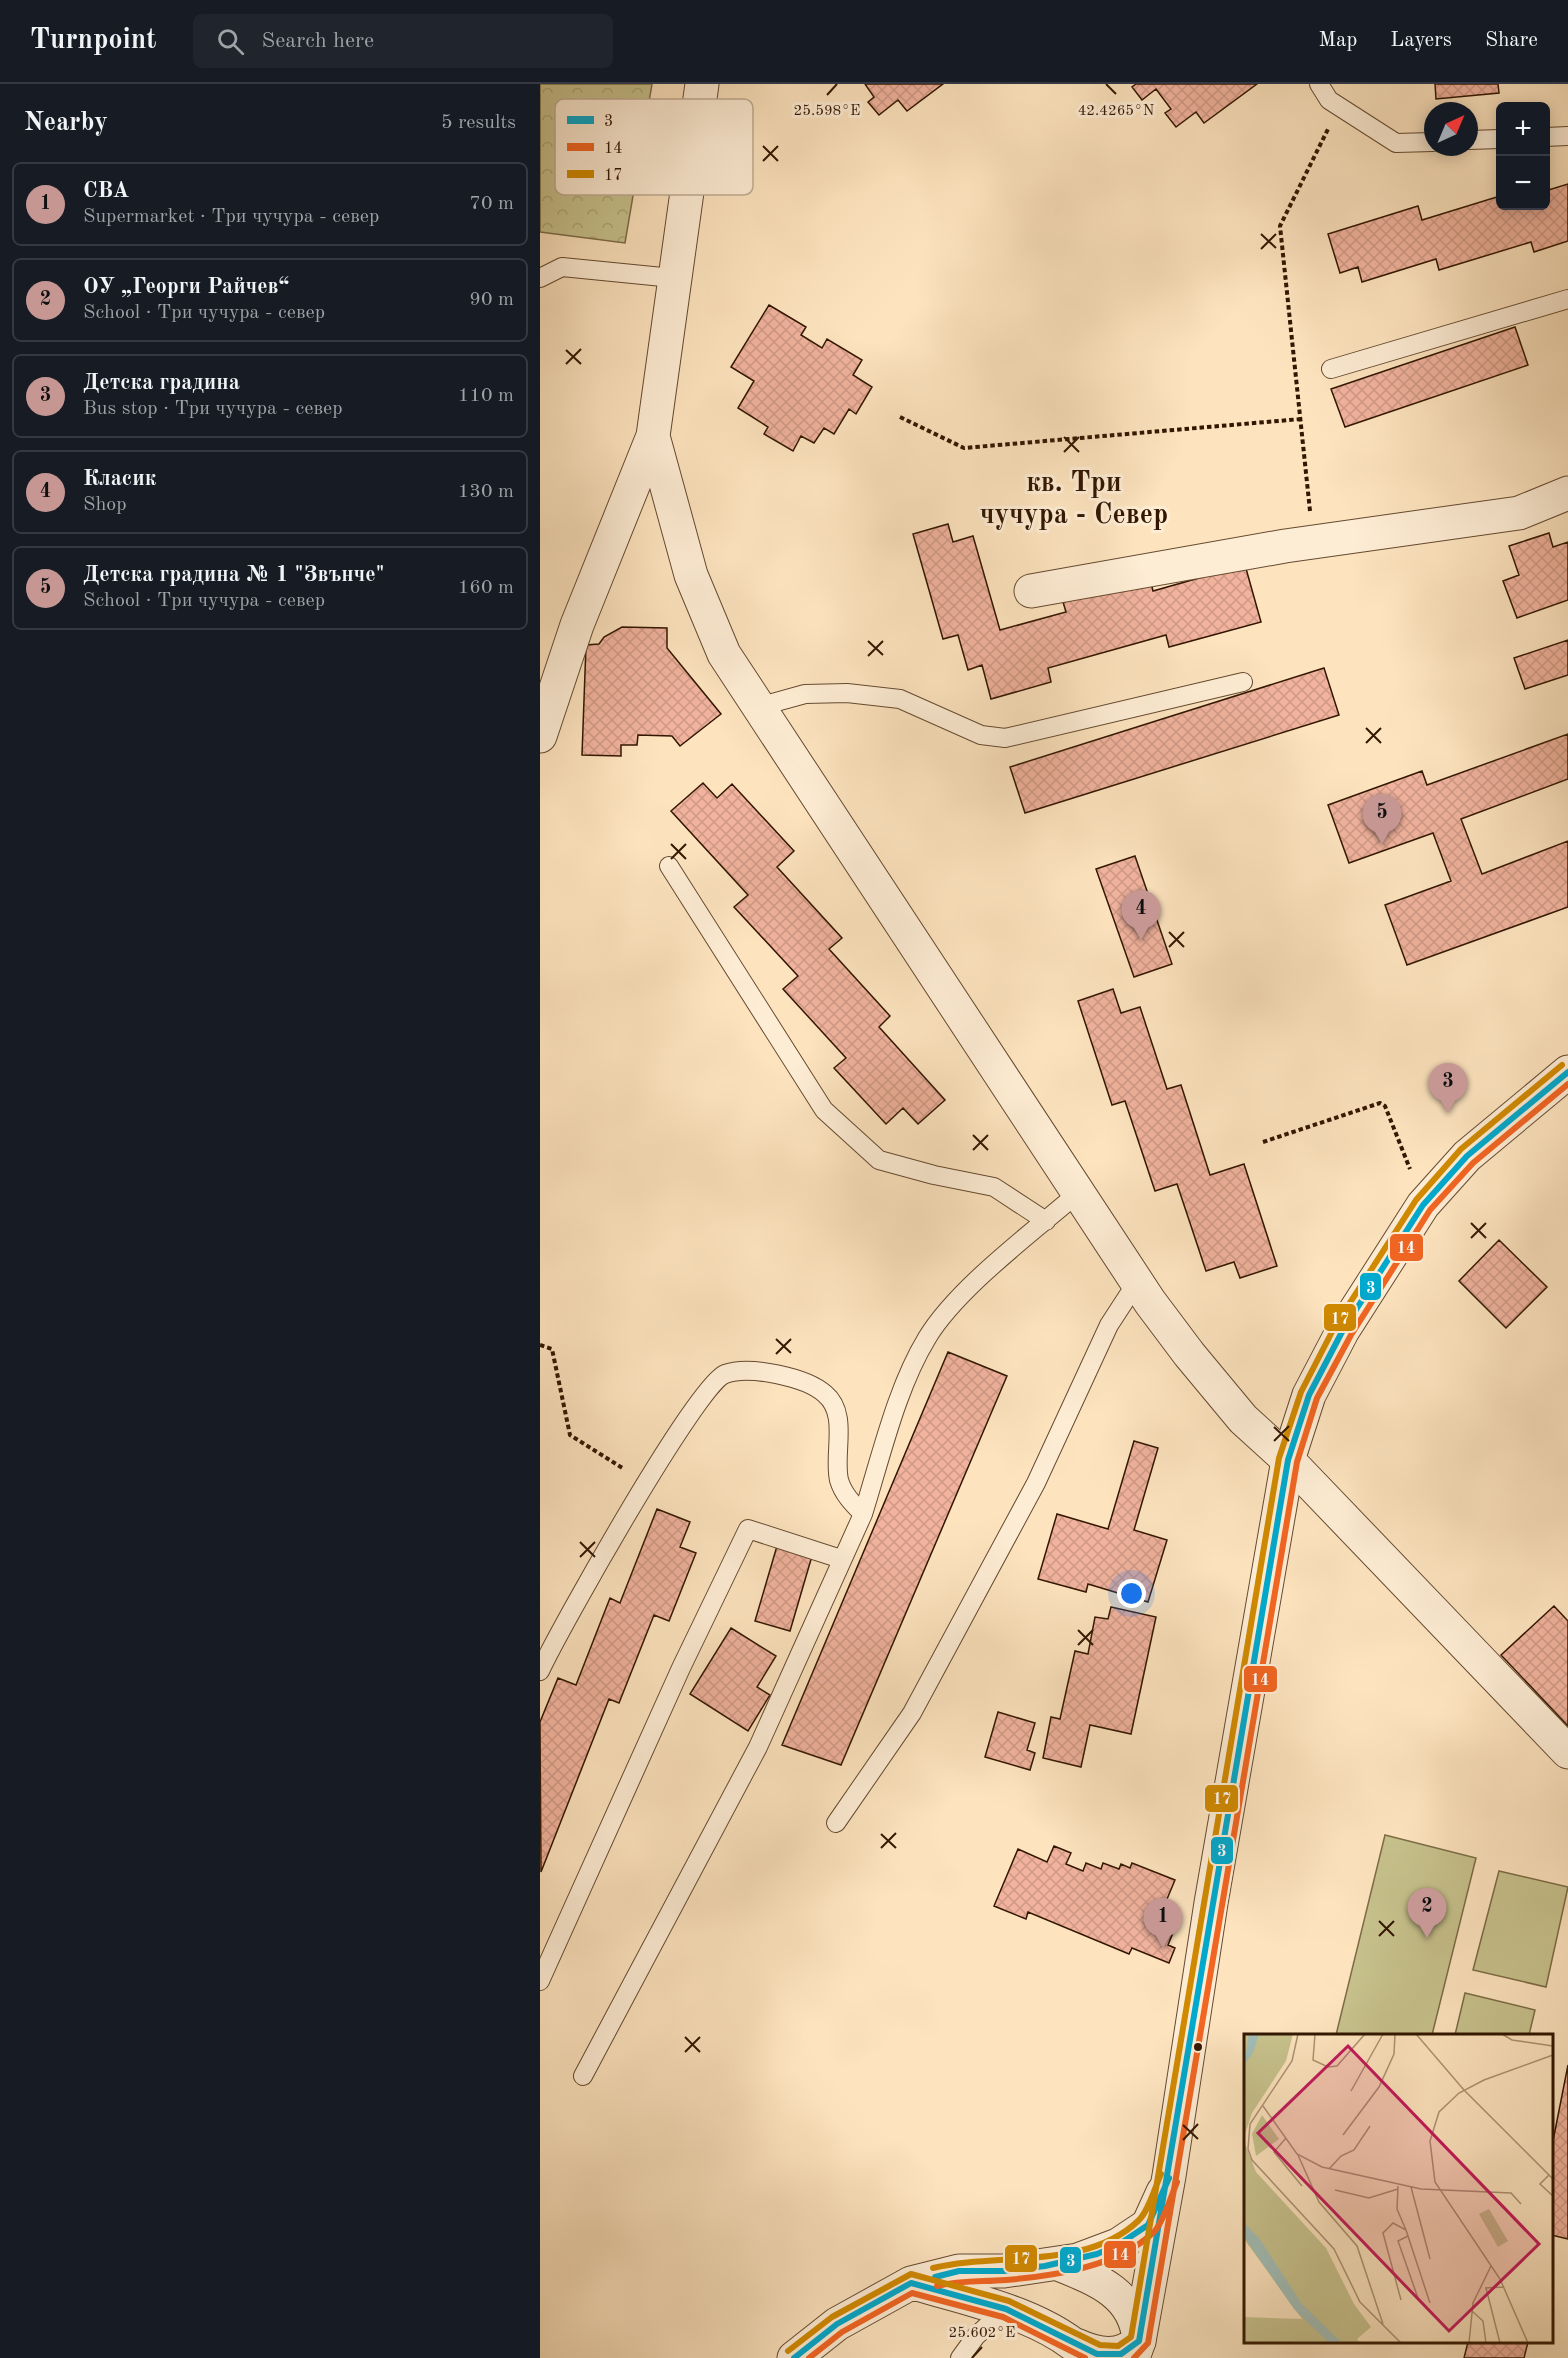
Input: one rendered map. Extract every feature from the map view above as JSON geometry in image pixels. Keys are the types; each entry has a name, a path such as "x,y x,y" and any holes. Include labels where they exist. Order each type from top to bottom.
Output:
{"street":[{"path":"700,99 702,84"},
{"path":"540,736 577,625 653,436 685,195"},
{"path":"653,436 691,575 724,654 1137,1282 1189,1354 1243,1419 1288,1460 1568,1752"},
{"path":"1031,591 1313,542 1519,513 1568,493"},
{"path":"1136,2349 1169,2176 1211,1903 1288,1460 1309,1395 1338,1339 1424,1205 1467,1156 1568,1072"},
{"path":"794,2358 837,2324 911,2283 959,2271 1004,2271 1058,2264 1097,2254 1137,2234 1148,2225 1169,2176"},
{"path":"1058,2264 1093,2279 1122,2298 1135,2318 1136,2349"},
{"path":"911,2283 1006,2309 1083,2352 1112,2357 1136,2349"}],"lane":[{"path":"1318,84 1329,100 1396,143 1424,142"},
{"path":"1550,137 1568,136"},
{"path":"1478,140 1496,139"},
{"path":"540,278 562,267 673,278"},
{"path":"1331,369 1568,299"},
{"path":"758,707 805,694 847,693 900,699 981,735 1005,738 1243,682"},
{"path":"669,867 825,1110 879,1160 994,1187 1046,1221"},
{"path":"584,2076 758,1747 863,1514 913,1364 928,1335 959,1297 1078,1193"},
{"path":"836,1823 912,1713 1036,1483 1109,1325 1137,1282"},
{"path":"540,1671 647,1483 705,1392 723,1374 743,1371 786,1376 825,1393 837,1408 840,1482 849,1500 863,1514"},
{"path":"540,1981 656,1722 748,1529 841,1559"},
{"path":"960,2358 976,2336 1006,2309"}],"path":[{"path":"1313,542 1280,226 1339,107"},
{"path":"900,417 964,448 1300,419"},
{"path":"1263,1142 1380,1103 1385,1106 1424,1205"},
{"path":"540,1345 552,1349 570,1435 647,1483"}],"green space":[{"path":"540,84 652,84 649,99 555,99 555,195 633,195 625,243 540,232"},
{"path":"1385,1835 1476,1858 1432,2034 1336,2034"},
{"path":"1499,1871 1568,1887 1546,1987 1473,1970"},
{"path":"1465,1993 1535,2010 1529,2034 1455,2034"}],"building":[{"path":"865,84 943,84 907,111 898,100 879,115 868,102 874,97"},
{"path":"1136,84 1257,84 1204,123 1196,112 1176,127 1165,113 1171,109 1156,89 1142,100 1132,87"},
{"path":"1435,84 1498,84 1499,93 1436,99"},
{"path":"1568,184 1568,241 1534,252 1531,242 1439,270 1436,259 1362,282 1358,267 1340,273 1328,234 1418,206 1422,220 1496,197 1496,210 1550,210 1550,189"},
{"path":"769,305 806,327 801,335 822,348 827,339 862,360 853,375 872,387 856,414 849,409 834,434 824,428 814,443 801,436 793,451 764,434 768,427 738,408 754,381 731,367"},
{"path":"1515,327 1528,365 1345,427 1331,389"},
{"path":"948,524 953,542 973,536 1000,630 1066,612 1063,602 1150,578 1153,591 1245,565 1261,622 1169,647 1166,635 1048,668 1051,682 991,699 982,665 968,670 958,635 943,639 913,534"},
{"path":"1549,533 1553,547 1568,542 1568,600 1517,618 1503,581 1519,575 1509,546"},
{"path":"622,627 667,628 667,648 721,714 680,746 672,736 638,735 637,745 621,745 621,756 582,755 586,645 599,644 604,637"},
{"path":"1568,640 1568,675 1525,689 1514,658"},
{"path":"1324,668 1339,715 1025,813 1010,767"},
{"path":"1568,734 1568,779 1461,819 1482,874 1568,841 1568,907 1407,965 1385,905 1451,881 1433,833 1349,863 1328,805 1422,771 1427,785"},
{"path":"703,783 717,798 732,784 794,851 777,867 842,938 829,949 890,1016 879,1027 945,1100 918,1124 903,1108 886,1124 834,1068 846,1058 783,989 798,976 734,907 748,895 671,811"},
{"path":"1135,856 1172,964 1134,977 1096,869"},
{"path":"1113,989 1121,1013 1140,1007 1167,1089 1181,1085 1210,1175 1244,1164 1277,1266 1240,1278 1234,1262 1206,1271 1177,1184 1155,1191 1125,1101 1112,1105 1078,1001"},
{"path":"1499,1240 1547,1287 1506,1328 1459,1281"},
{"path":"948,1352 1007,1376 841,1765 782,1745"},
{"path":"1134,1441 1158,1448 1134,1530 1167,1540 1148,1602 1088,1584 1086,1592 1038,1579 1057,1514 1108,1529"},
{"path":"657,1509 690,1522 680,1547 696,1553 669,1621 654,1615 619,1703 609,1699 541,1872 540,1722 558,1678 576,1685 610,1598 620,1603"},
{"path":"777,1546 812,1556 790,1631 755,1621"},
{"path":"1554,1606 1568,1621 1568,1726 1501,1655"},
{"path":"1111,1607 1156,1617 1131,1734 1090,1725 1081,1767 1043,1758 1051,1717 1060,1719 1075,1651 1088,1654 1095,1617 1108,1619"},
{"path":"731,1628 776,1656 757,1687 770,1695 748,1731 690,1694"},
{"path":"998,1712 1035,1723 1027,1750 1035,1753 1030,1770 985,1757"},
{"path":"1054,1846 1071,1853 1066,1864 1083,1871 1086,1863 1101,1869 1103,1863 1119,1869 1121,1864 1130,1868 1132,1863 1175,1880 1162,1911 1179,1918 1168,1945 1175,1948 1169,1963 1132,1948 1129,1954 1028,1912 1026,1919 994,1906 1018,1849 1047,1862"},
{"path":"1568,2065 1568,2239 1553,2235 1553,2141"},
{"path":"1468,2343 1528,2343 1524,2358 1464,2358"}],"transit line":[{"name":"17","path":"788,2351 832,2317 911,2274 1009,2301 1100,2345 1118,2346 1131,2337 1279,1458 1301,1392 1335,1326 1416,1200 1461,1149 1562,1065"},
{"name":"3","path":"794,2358 837,2324 911,2283 1006,2309 1097,2354 1121,2354 1139,2341 1288,1460 1309,1395 1343,1330 1423,1205 1467,1156 1568,1072"},
{"name":"14","path":"1134,2358 1148,2343 1297,1462 1317,1398 1351,1335 1430,1210 1473,1163 1568,1084"},
{"name":"17","path":"933,2268 958,2263 1040,2257 1094,2247 1118,2236 1143,2216 1161,2174"},
{"name":"3","path":"935,2277 959,2271 1004,2271 1045,2266 1097,2254 1118,2245 1148,2225 1169,2178"},
{"name":"14","path":"937,2286 1025,2278 1084,2268 1104,2262 1139,2244 1154,2232 1164,2215 1177,2182"},
{"name":"14","path":"809,2358 842,2332 912,2293 1003,2317 1085,2358"}],"place":[{"name":"Детска градина № 1 \"Звънче\"","path":"1382,844"},
{"name":"Класик","path":"1141,940"},
{"name":"Детска градина","path":"1448,1113"},
{"name":"ОУ „Георги Райчев“","path":"1427,1938"},
{"name":"CBA","path":"1163,1948"}],"district":[{"name":"кв. Три чучура - Север","path":"1074,500"}]}
